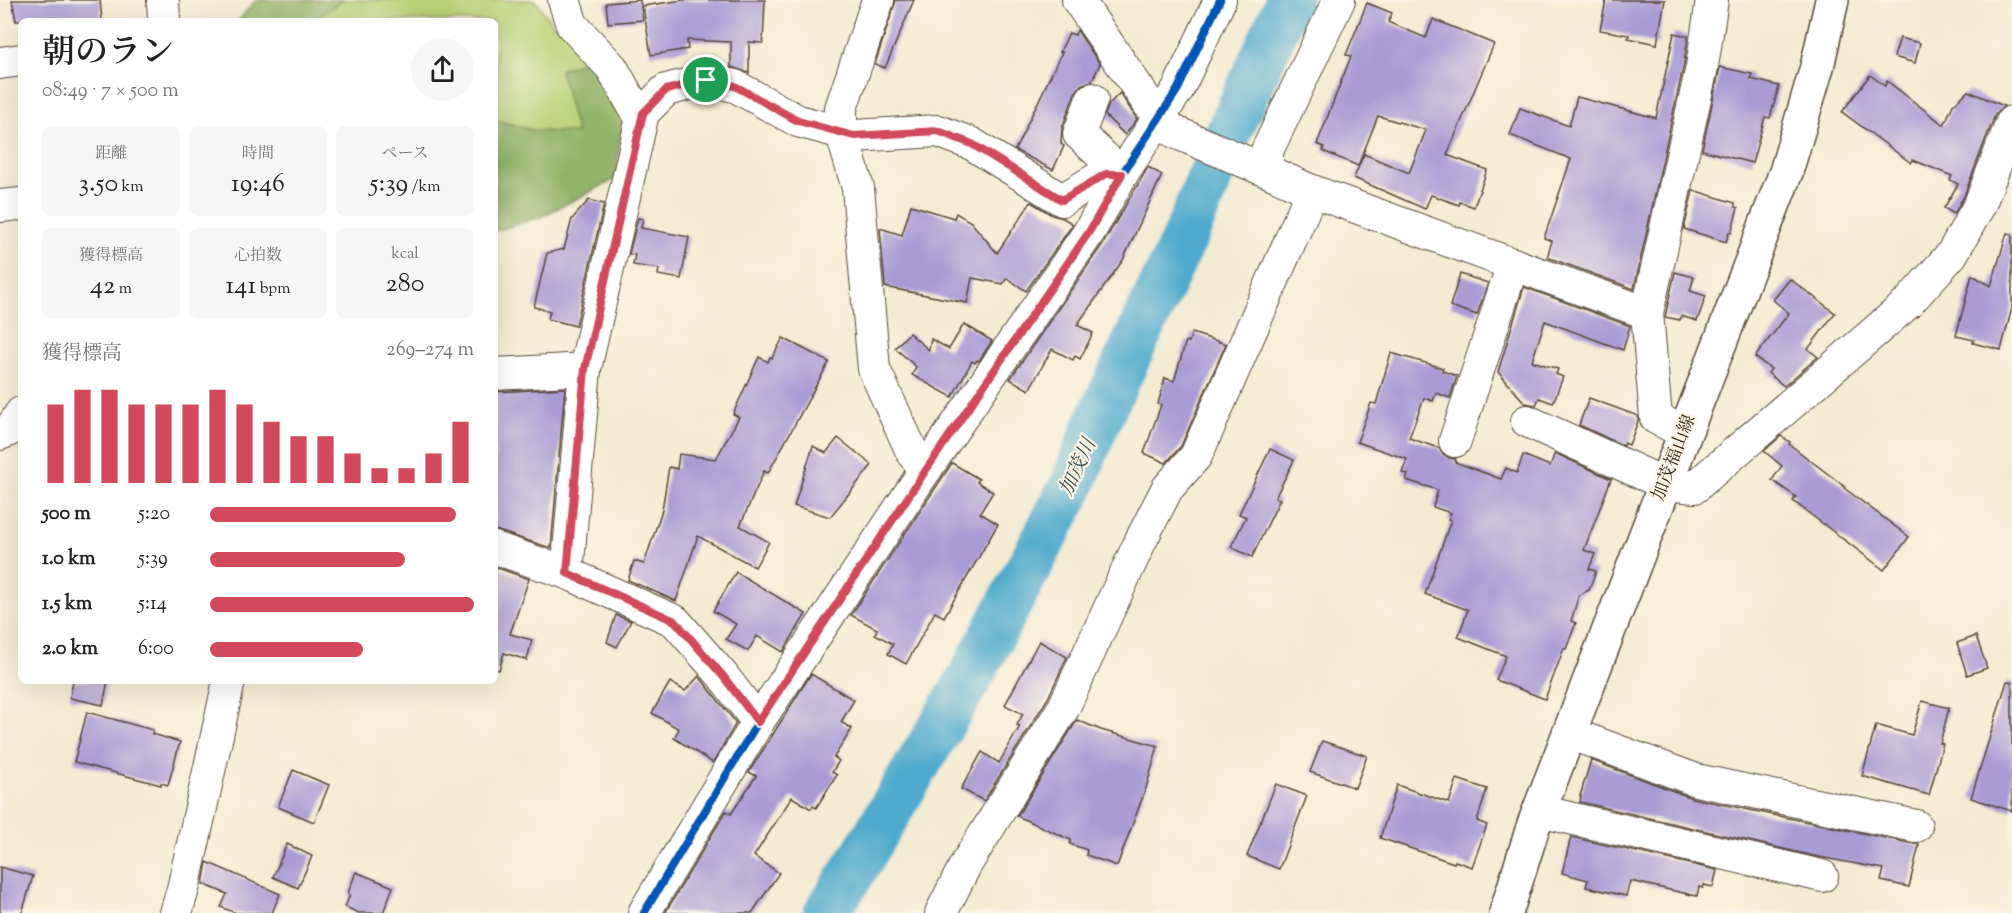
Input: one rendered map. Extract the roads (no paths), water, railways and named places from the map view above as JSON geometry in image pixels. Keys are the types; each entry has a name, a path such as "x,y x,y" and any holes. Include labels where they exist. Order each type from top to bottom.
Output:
{"main road":[{"name":"加茂福山線","path":"1506,913 1539,811 1786,172 1817,67 1832,0"}],"street":[{"path":"163,0 164,18"},
{"path":"564,0 572,25 612,68 635,110 643,113"},
{"path":"878,0 841,108 841,131 858,189 874,369 913,454 926,470"},
{"path":"1078,0 1167,125 1312,191 1647,313"},
{"path":"644,913 758,722 926,470 1089,232 1122,174 1167,125 1178,89 1220,0"},
{"path":"1262,170 1266,151 1339,0"},
{"path":"1685,433 1656,418 1647,313 1702,68 1712,0"},
{"path":"0,63 18,60"},
{"path":"567,573 585,369 643,113 666,90 706,80 735,86 798,121 854,136 938,131 972,144 1062,200 1106,174 1122,174"},
{"path":"1092,99 1078,134 1122,174"},
{"path":"1527,421 1665,484 1695,487 1908,303 1952,254 1980,204 2012,122"},
{"path":"941,913 966,864 1064,707 1167,489 1196,456 1312,191"},
{"path":"0,206 18,204"},
{"path":"1455,441 1513,264"},
{"path":"498,374 585,369"},
{"path":"0,434 10,430 18,418"},
{"path":"498,549 567,573 675,621 723,676 758,722"},
{"path":"176,913 228,684"},
{"path":"1569,733 1696,780 1916,826"},
{"path":"1539,811 1822,876"}],"waterway":[{"name":"加茂川","path":"826,913 971,676 1072,486 1097,423 1184,239 1229,131 1289,0"}]}
